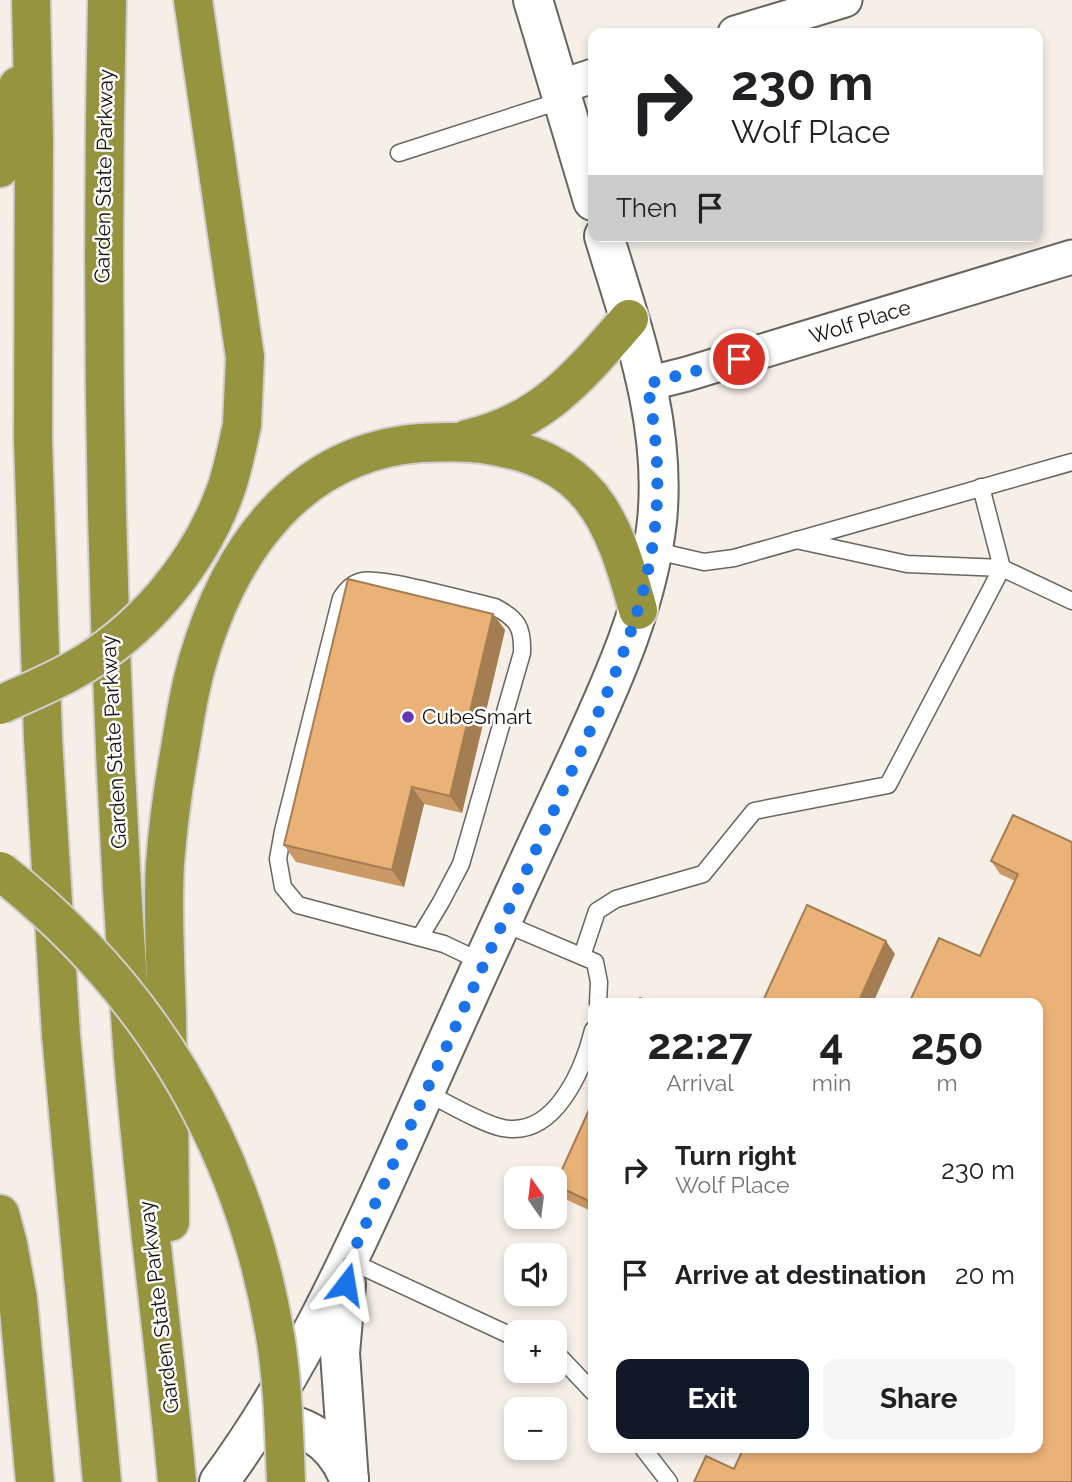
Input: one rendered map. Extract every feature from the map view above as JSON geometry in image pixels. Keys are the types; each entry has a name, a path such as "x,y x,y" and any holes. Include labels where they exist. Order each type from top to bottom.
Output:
{"highway":[{"name":"Garden State Parkway","path":"106,9 103,417 115,778 142,1163 177,1482"},
{"path":"0,167 31,11"},
{"path":"31,11 34,138 34,465 43,738 65,1086 102,1482"},
{"path":"0,705 50,682 94,657 131,628 167,592 193,554 217,510 232,468 242,425 245,358 195,12"},
{"path":"170,1402 170,1113 164,877 175,773 197,662 221,598 246,552 272,516 303,486 362,454 404,445 469,439 510,426 544,407 584,370 629,319"},
{"path":"447,442 481,443 530,454 562,469 576,481 608,523 622,555 638,610"},
{"path":"0,872 59,922 124,991 177,1066 214,1134 244,1207 267,1294 279,1363 286,1482"},
{"path":"0,1214 18,1299 35,1482"}],"street":[{"path":"533,0 572,88 588,174"},
{"path":"752,28 845,0"},
{"path":"219,1482 261,1423 305,1347 349,1261 604,700 638,610 652,550 659,497 657,443 647,384 606,242"},
{"name":"Wolf Place","path":"647,384 1072,257"},
{"path":"349,1261 340,1353 349,1482"},
{"path":"261,1423 282,1422 295,1425 318,1437 345,1467 349,1482"}],"lane":[{"path":"399,153 572,88"},
{"path":"652,550 691,560 718,561 1072,462"},
{"path":"582,956 597,911 616,899 704,874 754,811 888,785 1002,568 981,487"},
{"path":"796,540 907,564 1002,568 1072,601"},
{"path":"420,937 461,864 522,653 523,633 510,615 495,607 388,583 363,581 349,587 341,598 278,859 283,887 298,905 444,944 484,963"},
{"path":"501,922 595,962 599,982 598,998"},
{"path":"425,1091 502,1128 530,1127 563,1099 588,1050"},
{"path":"349,1261 504,1332"},
{"path":"567,1364 588,1387"},
{"path":"647,1453 669,1482"}],"building":[{"name":"CubeSmart","path":"348,579 493,614 450,796 412,787 392,870 284,845"},
{"path":"1013,815 1072,842 1072,1482 694,1482 706,1456 734,1469 741,1453 1043,1453 1043,998 911,998 939,938 980,956 1018,874 991,861"},
{"path":"807,905 886,941 860,998 764,998"},
{"path":"588,1112 588,1201 567,1191 567,1166 564,1166"}],"place":[{"name":"CubeSmart","path":"408,717"}],"route":[{"path":"346,1284 349,1261 604,700 632,630 648,573 659,497 657,443 647,384 739,359"}]}
